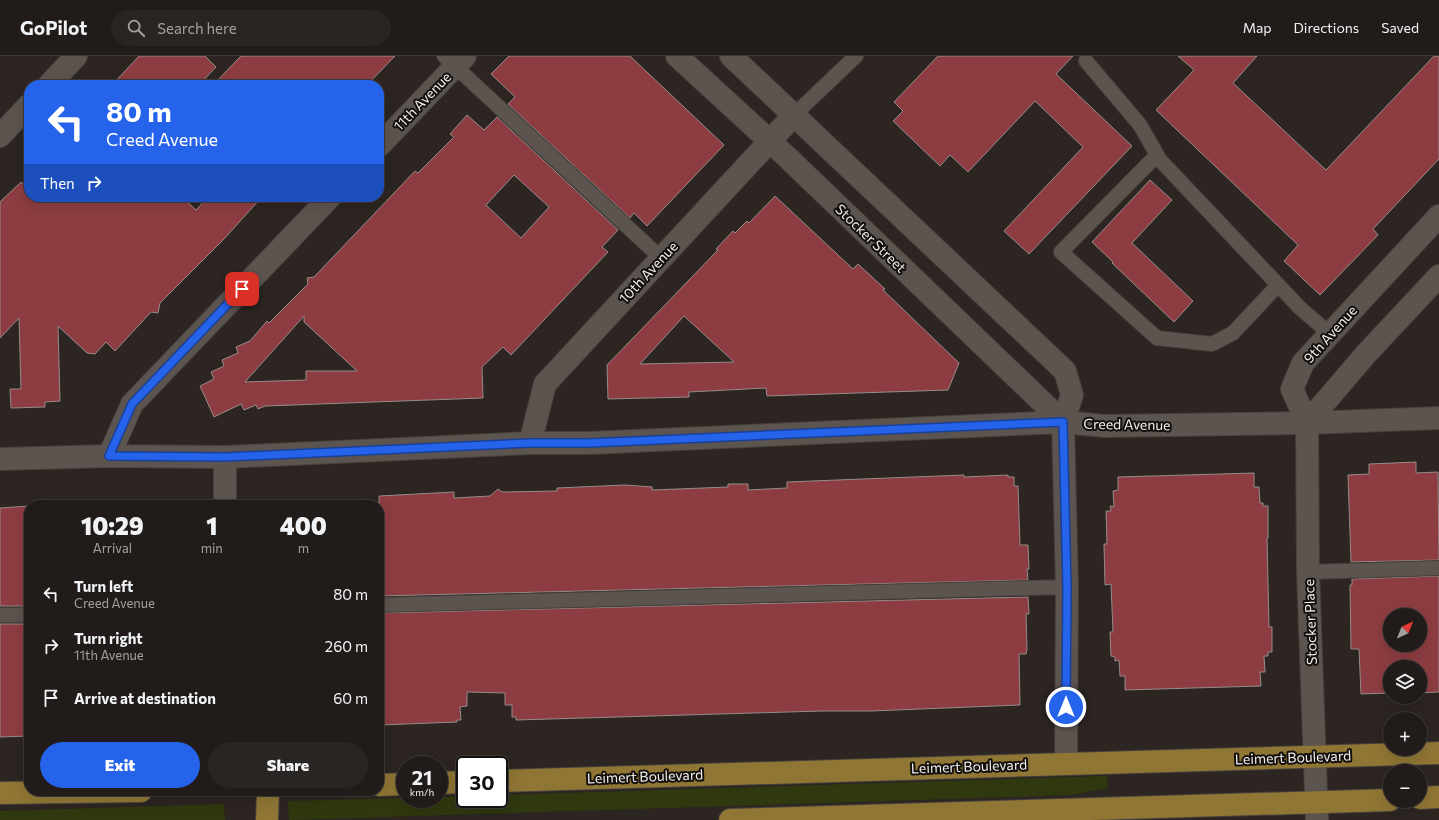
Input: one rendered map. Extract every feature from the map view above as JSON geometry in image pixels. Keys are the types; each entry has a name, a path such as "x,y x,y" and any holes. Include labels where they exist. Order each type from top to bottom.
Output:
{"main road":[{"name":"Leimert Boulevard","path":"508,781 1439,753"},
{"path":"384,785 396,784"},
{"path":"0,793 24,793"},
{"path":"267,820 268,796"},
{"path":"1427,798 1439,798"},
{"path":"730,820 1070,814 1317,812 1383,801"}],"street":[{"path":"54,80 76,56"},
{"name":"Stocker Street","path":"678,56 770,141 1063,422"},
{"path":"731,56 1065,371 1072,395 1063,422 1067,587 1066,763"},
{"name":"11th Avenue","path":"384,140 455,60"},
{"path":"0,136 24,111"},
{"name":"10th Avenue","path":"530,443 545,384 793,116"},
{"path":"109,456 132,404 325,202"},
{"name":"9th Avenue","path":"1307,423 1292,389 1303,363 1329,333 1439,216"},
{"path":"1307,423 1366,354 1439,276"},
{"name":"Creed Avenue","path":"0,459 109,456 225,457 530,443 597,443 1063,422 1105,426 1307,423 1439,418"},
{"name":"Stocker Place","path":"1307,423 1308,572 1317,812"},
{"path":"225,457 225,500"}],"lane":[{"path":"793,116 856,56"},
{"path":"455,60 661,258"},
{"path":"1086,61 1140,125 1157,155 1300,308 1329,333"},
{"path":"1157,155 1061,252 1157,338 1212,344 1233,333 1278,285"},
{"path":"1308,572 1439,568"},
{"path":"384,605 1067,587"},
{"path":"0,615 24,614"}],"green space":[{"path":"1107,776 1108,788 1071,795 289,820 288,801 396,798 396,808 448,808 448,797 456,796 456,808 508,808 508,795"},
{"path":"224,804 225,820 0,820 0,811"}],"building":[{"path":"139,56 205,56 216,67 204,80 117,80"},
{"path":"241,56 395,56 372,80 218,80"},
{"path":"509,56 630,56 724,145 647,226 634,213 630,218 508,104 515,97 491,74"},
{"path":"938,56 1073,56 1056,74 1132,146 1029,254 1004,231 1083,147 1035,101 968,172 950,155 940,166 893,121 903,111 894,102"},
{"path":"1178,56 1257,56 1233,83 1326,170 1434,56 1439,56 1439,159 1373,229 1378,235 1320,295 1284,261 1298,245 1156,110 1194,70"},
{"path":"467,115 484,130 497,117 618,230 602,247 608,252 511,355 503,347 482,367 483,398 265,406 258,409 256,405 244,410 241,404 214,417 200,386 214,379 211,372 224,366 222,360 238,353 236,347 250,341 267,321 269,323 308,284 307,278 314,277 415,171 418,173 454,137 450,134","holes":["514,175 549,207 521,238 486,205","304,316 304,322 357,371 306,371 306,380 245,382"]},
{"path":"1150,180 1172,200 1132,243 1193,301 1174,322 1092,242"},
{"path":"21,182 24,185 24,202 187,202 196,210 203,202 257,202 223,240 160,303 158,313 151,312 115,351 106,342 95,354 87,353 58,326 60,401 45,402 45,407 11,408 10,389 21,389 19,318 0,338 0,202"},
{"path":"775,196 853,269 858,264 959,363 948,390 767,396 766,388 689,392 689,397 608,399 607,365 718,250 716,249 733,231 735,233 747,221 749,223","holes":["684,316 734,362 640,364"]},
{"path":"1416,462 1416,473 1438,472 1439,560 1351,562 1348,475 1369,474 1369,464"},
{"path":"1254,473 1254,487 1259,487 1260,503 1263,503 1263,506 1268,506 1267,538 1269,627 1272,627 1272,652 1268,652 1268,656 1264,656 1265,672 1260,672 1261,686 1125,690 1125,676 1120,676 1119,660 1115,661 1115,657 1111,656 1110,632 1113,632 1111,584 1105,585 1104,544 1107,544 1106,511 1111,511 1110,506 1114,507 1113,491 1118,490 1118,477"},
{"path":"964,475 964,477 1008,475 1008,477 1014,477 1014,486 1018,486 1020,545 1028,545 1028,580 384,596 384,500 379,500 379,496 454,492 454,498 490,496 498,489 502,492 557,491 557,488 625,485 652,487 652,490 728,487 728,484 748,484 748,490 787,488 787,482"},
{"path":"24,506 24,606 0,606 0,508"},
{"path":"1439,576 1439,692 1427,693 1427,660 1383,660 1383,693 1361,694 1359,649 1351,649 1350,585 1352,585 1352,579"},
{"path":"1028,597 1029,614 1026,614 1026,654 1019,654 1020,705 871,711 822,711 516,720 516,717 512,717 512,705 505,705 505,693 467,692 467,706 460,707 461,720 457,720 457,722 384,725 384,613"},
{"path":"0,624 24,624 24,736 0,737"}],"route":[{"path":"242,289 132,404 109,456 186,458 225,457 530,443 589,443 1063,422 1067,587 1066,707"}]}
